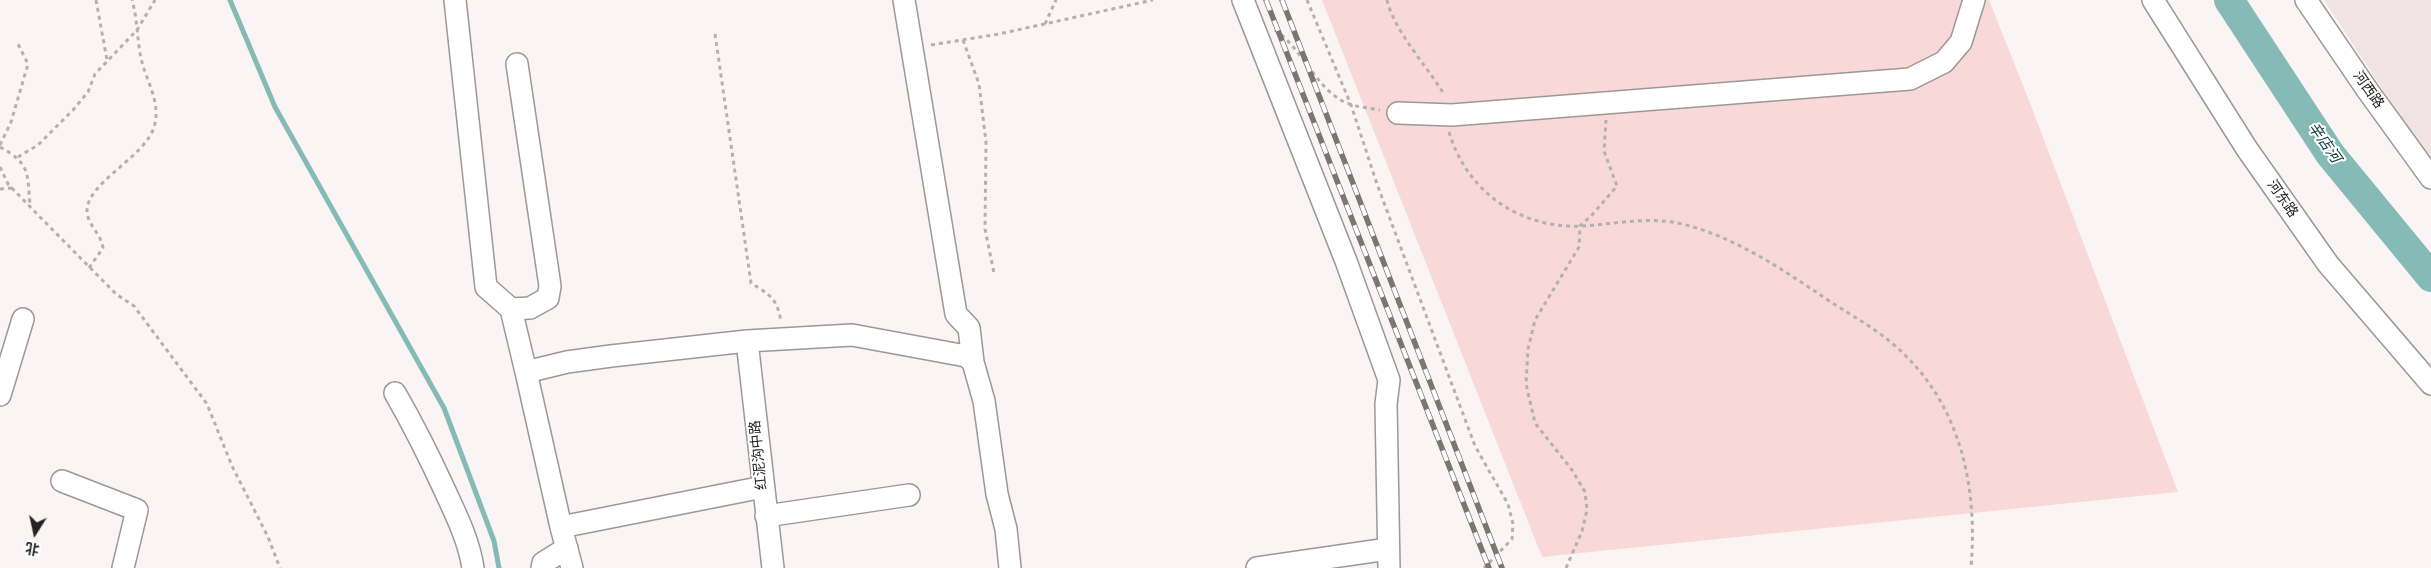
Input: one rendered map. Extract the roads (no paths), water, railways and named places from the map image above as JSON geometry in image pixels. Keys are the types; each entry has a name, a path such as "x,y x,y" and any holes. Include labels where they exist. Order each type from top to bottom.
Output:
{"street":[{"path":"455,0 486,287 511,309 572,568"},
{"path":"904,0 956,314 969,328 973,362 984,401 997,494 1006,529 1010,568"},
{"path":"1243,0 1346,260 1389,380 1386,404 1388,558 1257,568"},
{"path":"1398,113 1444,115 1910,79 1944,62 1961,42 1974,0"},
{"name":"河东路","path":"2153,0 2247,149 2328,264 2431,384"},
{"name":"河西路","path":"2306,0 2368,91 2431,178"},
{"path":"511,309 530,308 548,298 550,286 518,64"},
{"path":"0,395 23,319"},
{"path":"526,372 567,362 747,341 852,335 966,356 973,362"},
{"name":"红泥沟中路","path":"747,341 772,568"},
{"path":"395,393 418,433 449,501 470,550 473,568"},
{"path":"62,481 137,510 123,568"},
{"path":"561,527 763,487"},
{"path":"766,516 908,495"},
{"path":"542,568 543,563 567,548"}],"waterway":[{"path":"230,0 275,107 444,408 494,541 499,568"},
{"name":"辛店河","path":"2229,0 2330,154 2431,277"}],"railway":[{"path":"1266,0 1489,568"},
{"path":"1282,0 1502,568"}]}
